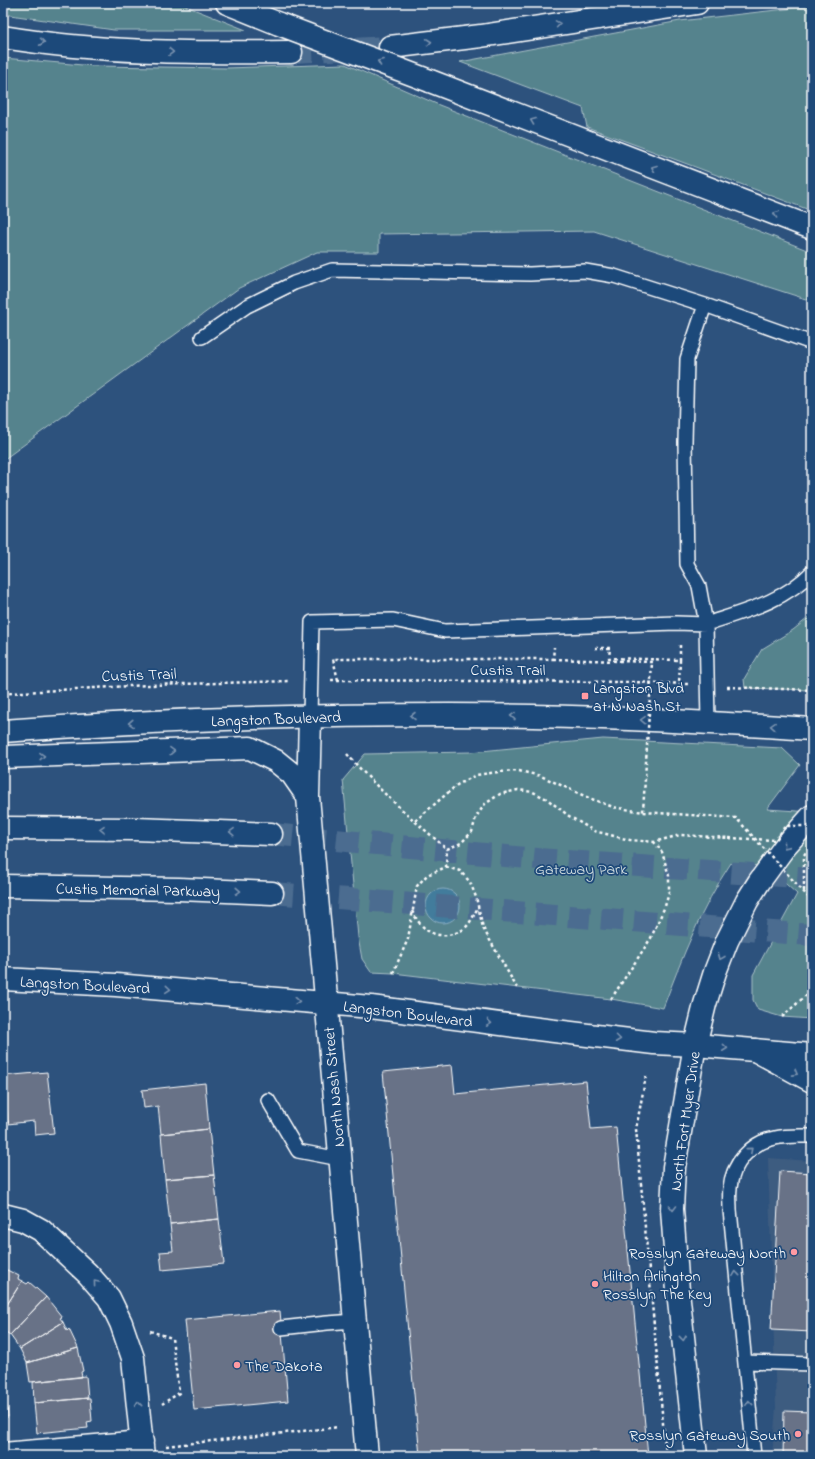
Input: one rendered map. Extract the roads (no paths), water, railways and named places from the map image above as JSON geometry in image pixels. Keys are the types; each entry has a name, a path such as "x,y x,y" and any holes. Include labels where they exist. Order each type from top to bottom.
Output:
{"main road":[{"path":"227,3 812,228"},
{"path":"390,47 480,36 697,3"},
{"path":"3,38 101,49 197,52 291,52"},
{"name":"Langston Boulevard","path":"3,731 164,721 460,715 708,722 812,729"},
{"name":"North Nash Street","path":"310,717 308,797 325,1004 367,1456"},
{"path":"3,757 250,748 276,761 292,774 308,797"},
{"name":"North Fort Myer Drive","path":"696,1456 678,1291 672,1209 674,1168 695,1045 715,972 727,941 747,901 759,882 786,846 812,816"},
{"path":"3,828 135,829 270,834"},
{"name":"Custis Memorial Parkway","path":"3,886 179,889 272,893"},
{"name":"Langston Boulevard","path":"3,979 116,985 370,1007 654,1043 695,1045 812,1056"},
{"path":"754,1050 812,1081"},
{"path":"3,1215 23,1220 41,1230 88,1274 109,1298 121,1323 133,1358 142,1449 3,1454"}],"lane":[{"path":"202,337 247,306 294,283 332,270 530,274 585,271 614,276 705,305 812,343"},
{"path":"705,305 687,359 685,442 687,564 699,586 706,624 708,722"},
{"path":"310,717 312,622 393,620 445,631 676,623 706,624 766,604 801,584 812,572"},
{"path":"268,1100 298,1151 340,1159"},
{"path":"754,1456 730,1210 730,1187 734,1172 741,1160 748,1151 760,1143 774,1138 812,1136"},
{"path":"281,1328 327,1323 355,1322"},
{"path":"744,1362 812,1364"}],"tunnel":[{"path":"291,52 390,47"},
{"path":"271,834 538,859 812,878"},
{"path":"272,893 812,935"}],"place":[{"name":"Langston Blvd at N Nash St","path":"585,696"},
{"name":"Rosslyn Gateway North","path":"794,1252"},
{"name":"Hilton Arlington Rosslyn The Key","path":"595,1284"},
{"name":"The Dakota","path":"237,1365"},
{"name":"Rosslyn Gateway South","path":"798,1434"}],"park label":[{"name":"Gateway Park","path":"581,868"}]}
